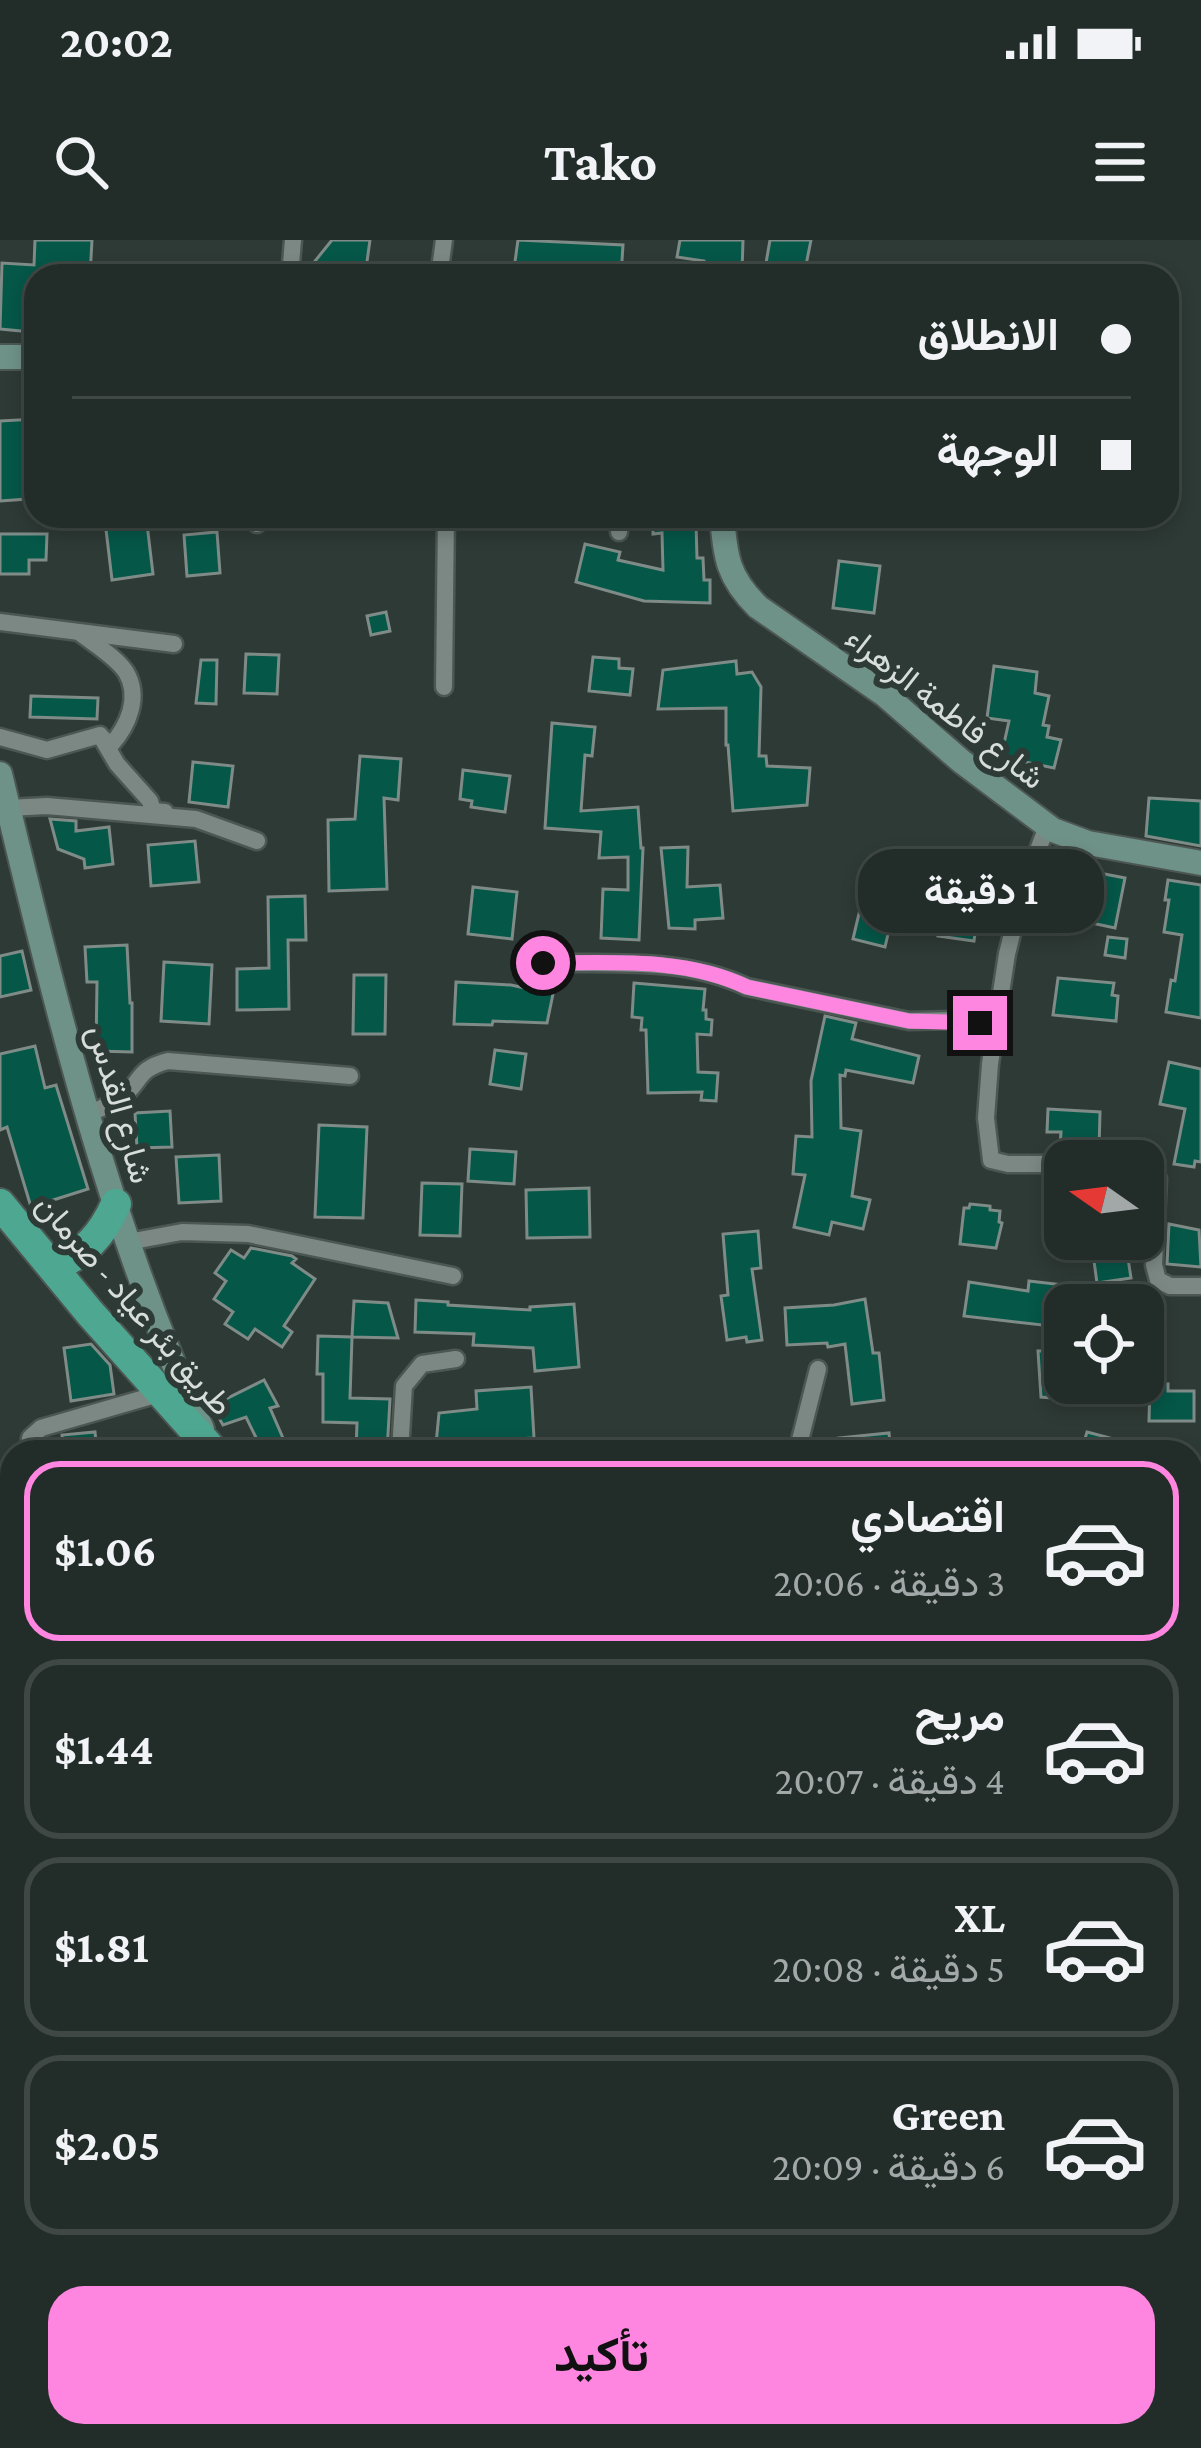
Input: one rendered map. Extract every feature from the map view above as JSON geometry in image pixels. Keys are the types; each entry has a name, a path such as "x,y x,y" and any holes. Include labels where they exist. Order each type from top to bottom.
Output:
{"highway":[{"name":"طريق بئر عياد - صرمان","path":"0,1204 205,1440"},
{"path":"53,1268 92,1244 116,1204"}],"street":[{"path":"444,687 446,528"},
{"name":"شارع فاطمة الزهراء","path":"723,528 732,576 758,607 885,695 1047,826 1088,843 1201,863"},
{"path":"0,622 174,644"},
{"path":"77,632 127,673 132,700 127,727 111,745 100,735"},
{"path":"0,737 47,751 100,735"},
{"path":"100,735 153,811 196,819 257,841"},
{"name":"شارع القدس","path":"0,774 86,1114 160,1335 208,1440"},
{"path":"8,808 47,806 196,819"},
{"path":"1044,1164 991,1160 986,1118 1007,954 1047,826"},
{"path":"543,963 694,968 747,987 909,1021 996,1025"},
{"path":"86,1114 123,1097 138,1076 168,1061 350,1076"},
{"path":"128,1242 182,1232 248,1234 453,1276"},
{"path":"1154,1260 1158,1280 1170,1286 1201,1286"},
{"path":"401,1440 404,1386 422,1364 456,1359"},
{"path":"800,1440 818,1369"},
{"path":"30,1440 41,1428 163,1392"}],"building":[{"path":"35,240 92,240 91,264 34,264"},
{"path":"332,240 370,240 367,264 313,264"},
{"path":"518,240 623,245 622,264 515,264"},
{"path":"680,240 743,240 742,264 704,264 677,257"},
{"path":"770,240 811,240 806,264 766,263"},
{"path":"2,263 24,264 24,331 0,329"},
{"path":"24,420 24,499 0,501 0,421"},
{"path":"106,528 147,528 153,574 112,580"},
{"path":"653,528 696,528 697,558 703,558 704,580 710,580 710,603 644,601 576,582 585,544 620,552 618,560 663,570 662,533 653,534"},
{"path":"217,532 220,573 187,576 184,535"},
{"path":"0,534 47,534 46,560 29,560 29,574 0,574"},
{"path":"839,561 880,566 874,613 833,608"},
{"path":"386,612 390,631 371,635 367,616"},
{"path":"246,654 279,655 277,694 244,693"},
{"path":"593,657 619,659 619,668 633,669 630,695 589,691"},
{"path":"201,660 217,660 216,704 196,703"},
{"path":"736,661 737,674 752,672 761,687 759,756 766,756 767,766 810,768 807,805 733,811 726,708 658,709 663,670"},
{"path":"994,666 1037,672 1035,693 1049,696 1043,725 1049,726 1047,737 1061,740 1054,768 1001,757 1009,721 987,718"},
{"path":"31,696 98,698 97,719 30,717"},
{"path":"552,723 595,727 592,756 585,755 581,811 638,807 643,848 639,940 601,938 603,889 628,890 628,857 599,858 601,832 545,828"},
{"path":"360,756 401,759 398,800 384,798 387,889 329,891 328,820 355,819"},
{"path":"193,762 233,766 228,807 189,802"},
{"path":"463,770 510,776 505,812 471,807 472,801 460,799"},
{"path":"1149,798 1201,801 1201,846 1146,836"},
{"path":"50,819 76,821 76,831 109,827 113,864 85,868 84,859 58,849"},
{"path":"195,841 199,882 151,886 148,845"},
{"path":"688,847 687,887 720,885 723,918 695,920 695,929 669,928 661,848"},
{"path":"1089,871 1125,878 1115,928 1087,922 1086,898 1074,896 1077,880 1086,882"},
{"path":"1168,880 1201,885 1201,1018 1166,1012 1182,935 1164,932"},
{"path":"950,885 988,890 983,928 976,927 974,941 938,936 944,894 948,895"},
{"path":"473,887 517,892 512,939 468,934"},
{"path":"868,889 905,898 885,947 853,939"},
{"path":"305,896 306,940 288,940 289,1009 237,1010 237,969 269,968 268,897"},
{"path":"1108,937 1127,939 1125,958 1105,955"},
{"path":"127,945 132,1052 96,1051 97,982 87,982 85,947"},
{"path":"22,951 31,990 0,997 0,956"},
{"path":"164,962 212,965 209,1024 161,1021"},
{"path":"354,975 386,975 385,1034 353,1034"},
{"path":"1058,978 1114,983 1116,1021 1053,1015"},
{"path":"456,982 511,985 553,994 547,1023 454,1024"},
{"path":"634,983 705,989 703,1010 706,1019 712,1020 711,1035 697,1034 698,1072 718,1073 716,1101 701,1100 702,1092 648,1093 646,1030 641,1030 642,1018 632,1017"},
{"path":"825,1016 856,1023 852,1039 919,1056 913,1083 846,1070 845,1076 840,1075 841,1128 861,1131 852,1196 870,1200 863,1229 832,1222 829,1235 794,1227 805,1175 793,1174 796,1136 812,1137 811,1081"},
{"path":"35,1046 45,1088 56,1085 88,1189 31,1207 7,1127 0,1130 0,1054"},
{"path":"495,1050 526,1054 521,1089 490,1084"},
{"path":"1169,1062 1201,1069 1201,1162 1195,1161 1194,1167 1174,1164 1185,1109 1160,1104"},
{"path":"1048,1109 1100,1112 1099,1140 1060,1140 1061,1132 1047,1132"},
{"path":"170,1111 172,1147 137,1148 135,1113"},
{"path":"319,1125 367,1127 363,1218 315,1217"},
{"path":"470,1149 516,1152 514,1184 468,1181"},
{"path":"219,1155 221,1201 179,1203 176,1157"},
{"path":"422,1183 462,1184 460,1236 420,1235"},
{"path":"589,1188 590,1237 527,1238 526,1190"},
{"path":"970,1204 1000,1211 996,1248 960,1244 964,1208"},
{"path":"1169,1224 1199,1230 1201,1267 1167,1264"},
{"path":"758,1231 761,1268 752,1269 762,1340 727,1340 721,1296 728,1295 723,1234"},
{"path":"251,1248 292,1256 296,1259 292,1263 315,1279 284,1326 292,1332 282,1347 255,1329 248,1339 225,1324 233,1312 214,1299 226,1281 215,1273 231,1250 244,1258"},
{"path":"1094,1260 1128,1260 1131,1278 1097,1283"},
{"path":"1029,1281 1055,1284 1044,1284 1044,1338 1043,1325 964,1316 969,1282 1028,1291"},
{"path":"865,1299 873,1353 879,1353 884,1400 852,1404 845,1344 787,1345 785,1308"},
{"path":"416,1300 530,1310 574,1304 579,1367 535,1371 533,1348 473,1345 474,1334 415,1332"},
{"path":"354,1301 388,1303 398,1338 352,1337"},
{"path":"318,1336 352,1337 350,1398 390,1399 388,1440 356,1440 357,1423 323,1422 323,1374 317,1374"},
{"path":"91,1344 110,1365 114,1394 71,1401 64,1348"},
{"path":"1038,1351 1044,1351 1044,1397 1041,1397"},
{"path":"264,1380 278,1406 270,1408 284,1440 257,1440 246,1417 223,1425 212,1406"},
{"path":"1164,1384 1168,1391 1194,1391 1194,1421 1149,1421 1149,1404 1164,1404"},
{"path":"531,1387 534,1438 436,1440 439,1413 477,1409 476,1391"},
{"path":"95,1432 96,1440 63,1440 62,1435"},
{"path":"1087,1432 1114,1439 1114,1440 1085,1440"},
{"path":"889,1433 890,1440 838,1440"}],"route":[{"path":"543,963 694,968 747,987 909,1021 980,1023"}]}
